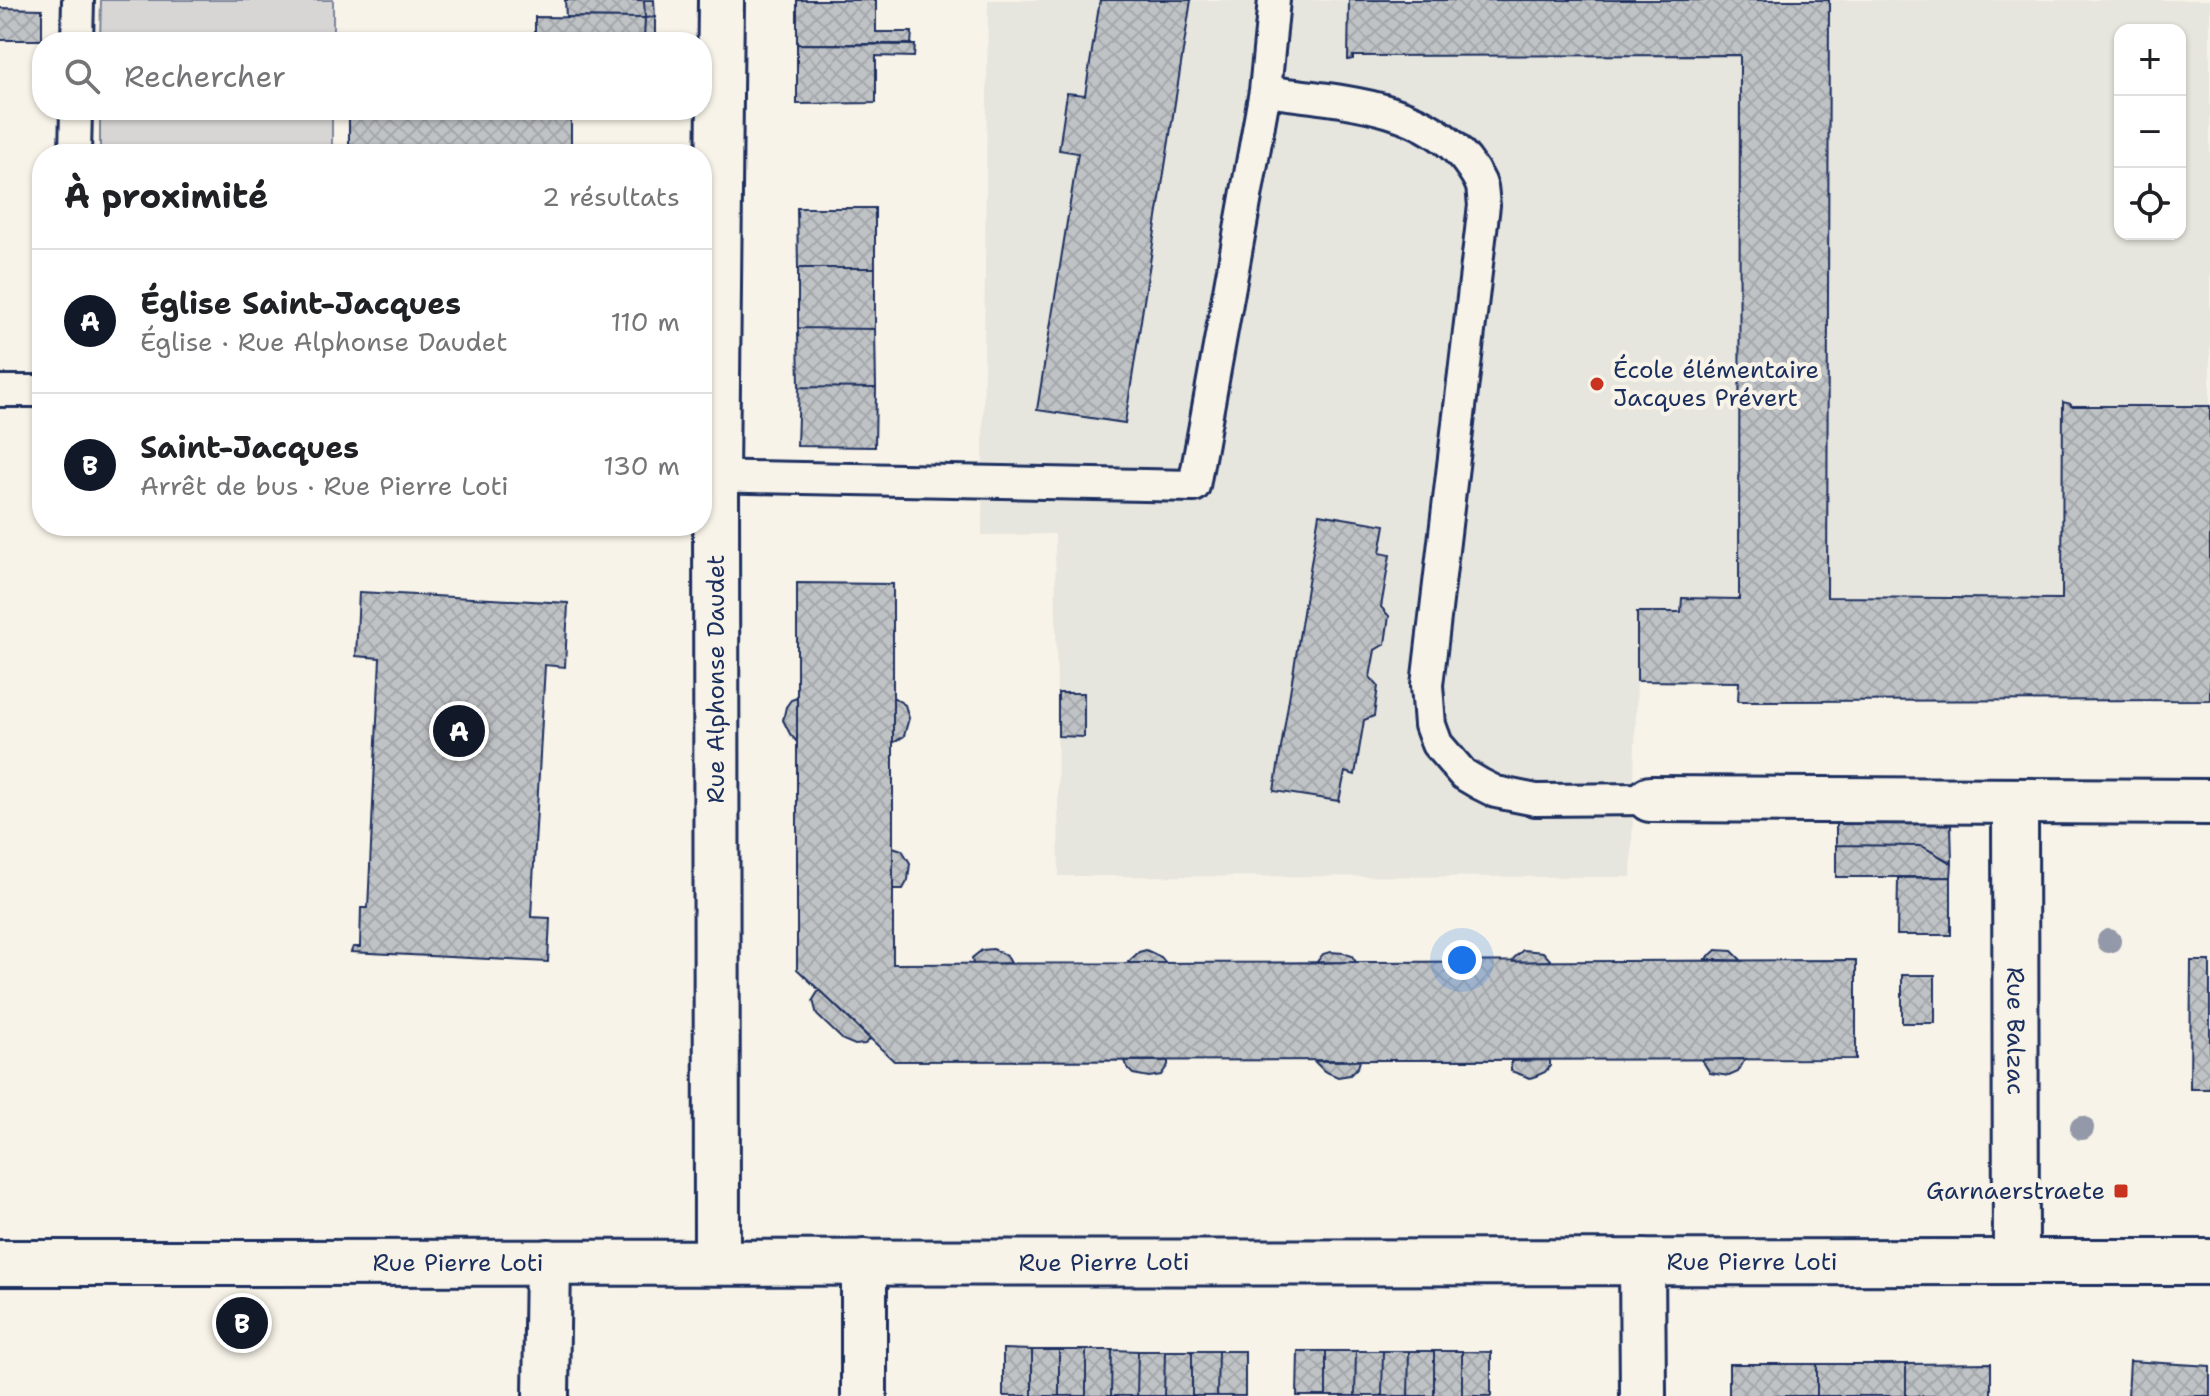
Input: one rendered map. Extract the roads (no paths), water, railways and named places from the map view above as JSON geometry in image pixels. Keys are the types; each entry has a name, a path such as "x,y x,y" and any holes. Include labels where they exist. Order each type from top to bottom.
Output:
{"street":[{"name":"Rue Alphonse Daudet","path":"712,357 721,0"},
{"name":"Rue Alphonse Daudet","path":"710,536 717,1262"},
{"path":"1650,799 2210,802"},
{"name":"Rue Balzac","path":"2015,801 2016,1262"},
{"path":"546,1396 548,1262"},
{"path":"864,1262 864,1396"},
{"path":"1642,1262 1643,1396"},
{"name":"Rue Pierre Loti","path":"0,1263 2210,1262"}],"lane":[{"path":"77,32 78,0"},
{"path":"712,476 1194,486 1265,91 1274,0"},
{"path":"1265,91 1364,106 1425,126 1460,153 1482,186 1484,205 1427,685 1430,725 1437,744 1463,774 1496,792 1516,798 1650,799"},
{"path":"75,144 76,120"},
{"path":"0,391 32,391"}],"place":[{"name":"École élémentaire Jacques Prévert","path":"1597,384"},
{"name":"Église Saint-Jacques","path":"459,731"},
{"name":"Garnaerstraete","path":"2121,1191"},
{"name":"Saint-Jacques","path":"242,1323"}]}
